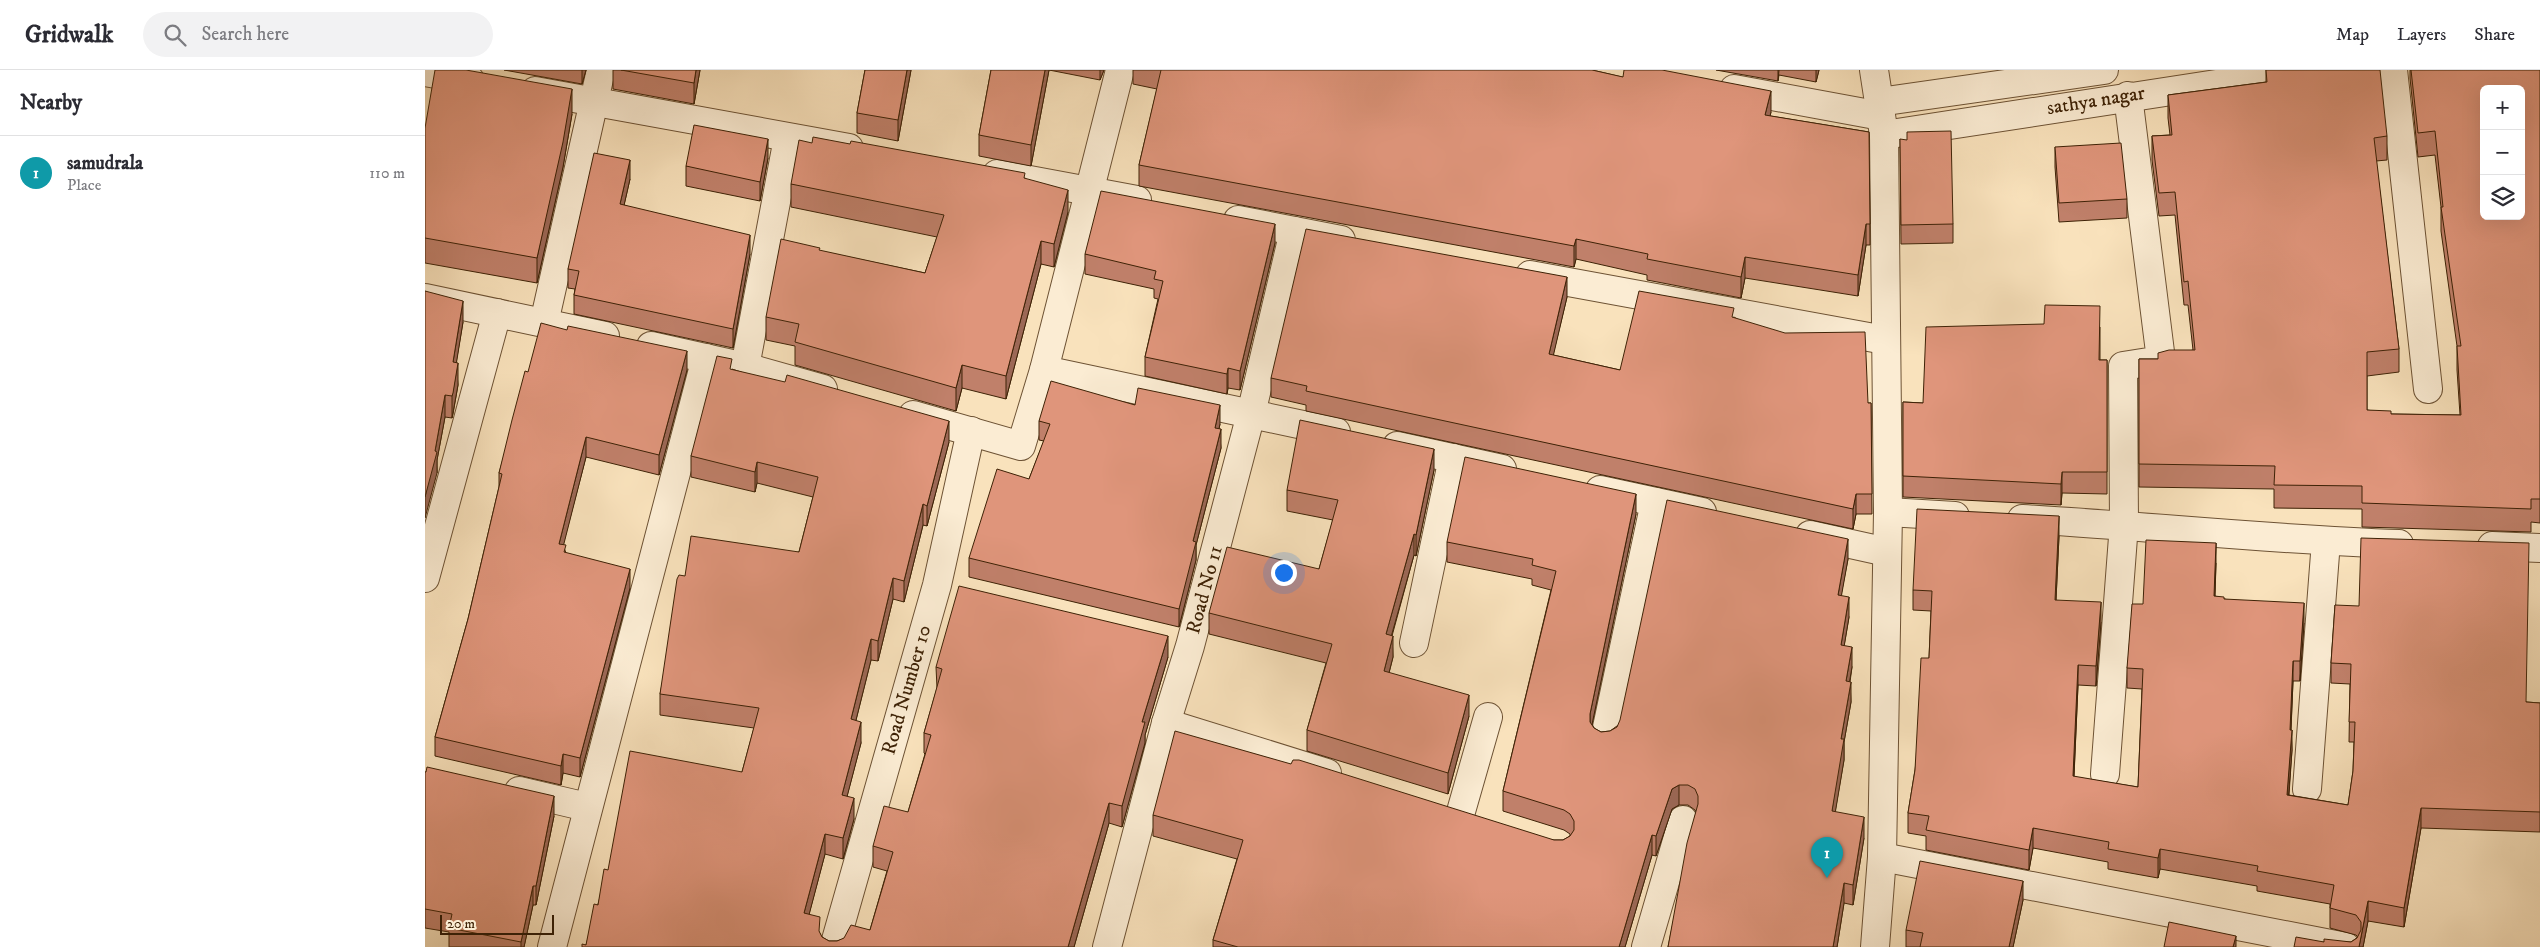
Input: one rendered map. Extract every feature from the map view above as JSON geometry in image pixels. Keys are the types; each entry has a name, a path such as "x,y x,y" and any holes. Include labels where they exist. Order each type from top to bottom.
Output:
{"street":[{"path":"544,323 601,70"},
{"path":"886,407 1021,446 1044,370 1120,70"},
{"path":"1874,70 1881,118 1889,512 1882,857 1875,947"},
{"name":"sathya nagar","path":"1881,118 2104,70"},
{"name":"sathya nagar","path":"1881,118 2128,96 2308,70"},
{"path":"2393,70 2428,389"},
{"path":"425,72 876,153"},
{"path":"1708,84 1881,118"},
{"path":"2105,774 2124,524 2123,366 2161,360 2128,96"},
{"path":"745,367 788,138"},
{"path":"973,170 1158,204"},
{"path":"1216,216 1362,244"},
{"name":"Road No 11","path":"1107,947 1166,723 1190,646 1251,414 1294,231"},
{"path":"1507,270 1885,340"},
{"path":"425,298 745,367 848,397"},
{"path":"425,578 497,313"},
{"path":"552,947 587,807 706,358"},
{"path":"1044,370 1530,475"},
{"name":"Road Number 10","path":"834,947 937,585 971,431"},
{"path":"1414,643 1453,458"},
{"path":"1578,485 1723,516"},
{"path":"1605,737 1655,502"},
{"path":"1889,512 2124,524 2326,541 2421,544"},
{"path":"1781,529 1887,552"},
{"path":"2307,789 2326,541"},
{"path":"2468,546 2540,548"},
{"path":"937,585 965,592"},
{"path":"1162,640 1190,646"},
{"path":"1460,815 1488,718"},
{"path":"1166,723 1346,779"},
{"path":"492,785 587,807"},
{"path":"1432,806 1487,823"},
{"path":"1646,947 1683,820"},
{"path":"1882,857 2345,947"}],"building":[{"path":"435,70 466,70 572,89 563,142 537,258 425,238 425,128"},
{"path":"621,70 696,70 694,83"},
{"path":"865,70 907,70 898,120 857,113"},
{"path":"991,70 1045,70 1031,145 979,135"},
{"path":"1161,70 1592,70 1623,77 1624,70 1662,70 1771,91 1765,115 1869,132 1870,224 1866,224 1858,275 1745,257 1741,277 1647,259 1648,254 1576,239 1574,246 1139,165"},
{"path":"2266,70 2380,70 2387,136 2374,138 2399,349 2367,352 2367,410 2391,411 2391,414 2461,415 2457,346 2461,346 2441,207 2443,207 2435,131 2418,133 2411,70 2540,70 2540,499 2531,499 2531,509 2362,503 2362,486 2274,485 2275,466 2139,464 2139,359 2158,359 2158,353 2169,350 2195,350 2188,281 2184,282 2175,192 2159,193 2152,136 2172,135 2168,95 2267,82"},
{"path":"694,125 768,139 760,182 686,166"},
{"path":"1951,131 1953,224 1901,225 1900,139 1907,140 1907,132"},
{"path":"813,137 850,144 851,141 1025,173 1024,178 1068,190 1054,244 1041,241 1006,376 962,365 956,388 795,342 799,324 766,317 781,239 820,248 819,250 925,273 944,215 791,184 799,140 812,143"},
{"path":"2121,143 2127,199 2059,203 2055,147"},
{"path":"594,153 630,160 620,204 750,235 733,329 574,295 579,271 568,269"},
{"path":"1101,191 1275,224 1240,371 1228,368 1227,374 1145,357 1163,281 1154,279 1156,271 1085,254"},
{"path":"1306,229 1567,277 1549,354 1620,370 1639,291 1734,308 1732,317 1785,333 1865,332 1868,403 1871,403 1872,494 1856,494 1853,509 1306,391 1307,386 1271,378"},
{"path":"425,291 463,301 453,362 458,363 453,393 452,396 445,395 435,451 437,452 425,497"},
{"path":"2045,305 2100,306 2099,360 2107,360 2107,472 2062,472 2061,484 1903,476 1903,402 1923,403 1926,327 2044,324"},
{"path":"541,323 567,330 568,326 687,351 659,455 586,437 559,544 566,545 564,552 630,569 580,758 563,754 561,766 435,737 468,619 502,474 499,473 512,420 525,371 528,372"},
{"path":"717,356 732,359 730,369 785,382 787,375 949,421 927,506 923,504 904,581 893,578 878,641 871,639 851,719 861,722 842,795 854,798 843,838 825,834 804,913 820,917 819,931 822,937 829,941 837,941 844,938 851,925 870,930 893,852 873,846 884,806 908,812 931,735 924,733 942,669 936,667 959,586 1168,636 1142,722 1145,722 1122,806 1109,803 1068,947 582,947 582,944 586,945 594,904 598,905 604,869 608,870 630,751 742,772 759,708 660,694 677,579 679,575 685,576 691,536 799,552 818,477 757,462 755,472 691,456"},
{"path":"1051,381 1135,405 1138,388 1220,405 1215,428 1221,429 1193,541 1196,542 1179,609 969,558 997,469 1029,479 1050,424 1039,421"},
{"path":"1300,420 1434,449 1416,535 1414,534 1386,634 1393,636 1384,671 1469,695 1448,773 1307,730 1332,644 1209,613 1227,547 1319,569 1338,500 1287,490"},
{"path":"1465,457 1636,494 1590,714 1590,722 1594,728 1601,732 1610,731 1617,727 1620,720 1667,500 1848,539 1838,595 1849,597 1841,645 1852,647 1846,681 1851,682 1841,739 1844,739 1832,811 1864,817 1853,885 1844,883 1833,947 1668,947 1687,843 1698,804 1698,796 1695,789 1688,785 1679,785 1672,789 1656,836 1652,835 1619,947 1238,947 1213,940 1243,840 1153,815 1175,731 1291,764 1293,760 1299,760 1554,840 1563,840 1570,836 1574,830 1574,821 1570,814 1564,810 1503,791 1556,571 1532,565 1533,559 1447,542"},
{"path":"1917,509 2059,516 2055,600 2101,602 2096,666 2078,665 2073,776 2138,787 2143,669 2127,668 2132,604 2143,604 2146,540 2216,543 2214,596 2224,597 2224,599 2304,603 2300,661 2293,661 2290,730 2292,730 2287,795 2348,805 2353,771 2355,722 2349,722 2351,664 2331,663 2335,605 2359,606 2361,538 2529,543 2526,702 2540,703 2540,812 2421,808 2404,908 2368,901 2359,947 2294,947 2296,937 2324,942 2324,939 2351,942 2357,938 2361,930 2361,922 2356,915 2330,908 2334,885 2257,871 2258,866 2160,849 2158,858 2108,849 2109,842 2033,828 2029,850 1926,830 1929,816 1908,813 1915,770 1921,658 1929,658 1932,591 1913,590"},
{"path":"427,767 554,796 536,886 533,886 521,942 449,928 452,914 425,909 425,772"},
{"path":"1920,861 2023,881 2009,947 1920,947 1923,933 1906,930"},
{"path":"2169,922 2236,936 2233,947 2164,947"}],"place":[{"name":"samudrala","path":"1827,878"}]}
